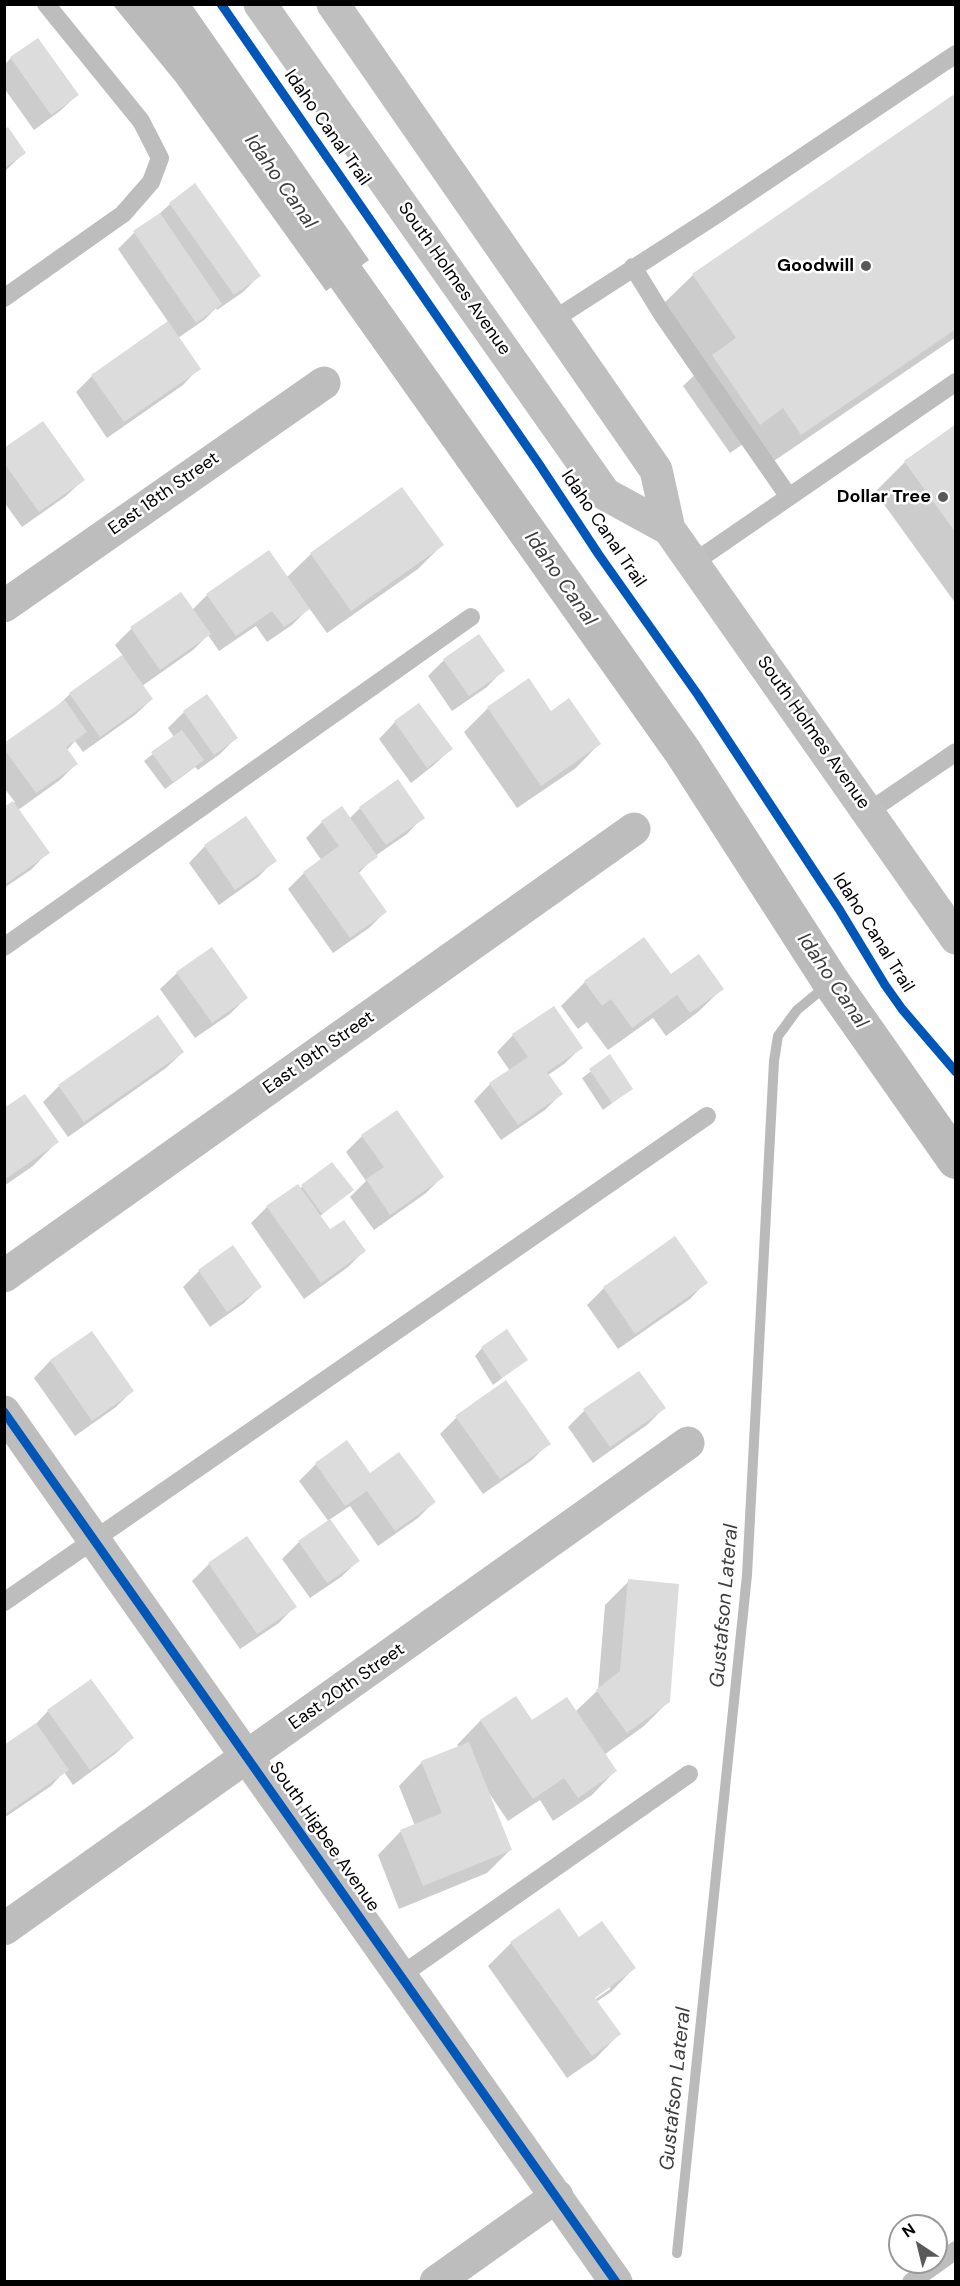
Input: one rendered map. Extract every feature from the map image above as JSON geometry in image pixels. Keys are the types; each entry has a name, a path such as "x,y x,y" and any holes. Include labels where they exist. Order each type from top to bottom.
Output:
{"main road":[{"name":"South Holmes Avenue","path":"260,4 605,494 669,530"},
{"name":"South Holmes Avenue","path":"333,4 656,470 669,530 956,938"}],"street":[{"name":"East 18th Street","path":"4,606 324,383"},
{"name":"East 19th Street","path":"4,1276 634,829"},
{"name":"South Higbee Avenue","path":"4,1412 616,2282"},
{"name":"East 20th Street","path":"4,1929 688,1443"},
{"path":"436,2282 557,2196"}],"lane":[{"path":"4,298 123,214 151,182 160,158 141,121 46,4"},
{"path":"553,320 713,217 956,54"},
{"path":"633,267 662,314 789,497"},
{"path":"693,563 956,382"},
{"path":"4,947 471,617"},
{"path":"868,812 956,752"},
{"path":"4,1602 707,1116"},
{"path":"400,1976 688,1774"},
{"path":"911,2282 956,2250"}],"water":[{"name":"Idaho Canal","path":"113,5 192,5 369,260 326,291 176,82"}],"building":[{"path":"38,38 79,95 51,115 10,57"},
{"path":"956,93 956,329 801,435 783,408 760,425 712,355 736,338 692,274"},
{"path":"8,127 26,153 4,168 4,129"},
{"path":"195,183 261,276 234,295 169,203"},
{"path":"160,213 222,304 196,323 133,231"},
{"path":"168,321 201,369 124,422 91,375"},
{"path":"43,421 85,480 39,512 4,463 4,448"},
{"name":"Dollar Tree","path":"956,424 956,533 904,461"},
{"path":"402,487 444,545 351,611 310,553"},
{"path":"269,550 310,609 284,627 272,611 236,636 206,594"},
{"path":"181,592 211,634 160,670 130,627"},
{"path":"479,634 505,671 469,696 443,659"},
{"path":"122,655 153,699 100,737 69,693"},
{"path":"529,678 551,711 569,698 601,744 541,786 487,707"},
{"path":"207,694 238,738 214,755 183,711"},
{"path":"65,700 87,732 66,747 78,764 36,793 4,749 4,743"},
{"path":"419,703 453,749 427,768 394,721"},
{"path":"182,730 204,760 173,782 151,752"},
{"path":"398,779 425,818 386,845 359,807"},
{"path":"13,801 50,853 4,885 4,807"},
{"path":"342,806 378,857 358,871 387,912 350,938 303,872 339,846 321,821"},
{"path":"246,816 277,861 235,890 204,845"},
{"path":"644,937 671,974 699,954 724,989 690,1013 677,995 632,1028 611,999 602,1006 584,981"},
{"path":"212,947 248,998 212,1023 176,972"},
{"path":"554,1006 583,1048 547,1072 563,1094 518,1125 489,1083 528,1057 512,1034"},
{"path":"158,1015 184,1052 84,1122 58,1085"},
{"path":"610,1054 633,1089 612,1103 589,1069"},
{"path":"25,1094 59,1142 4,1180 4,1108"},
{"path":"397,1110 444,1177 390,1215 366,1179 384,1167 361,1135"},
{"path":"332,1162 354,1190 322,1214 301,1185"},
{"path":"298,1184 330,1229 344,1220 366,1251 321,1283 266,1206"},
{"path":"675,1236 708,1283 635,1334 603,1287"},
{"path":"233,1245 262,1287 227,1312 198,1270"},
{"path":"507,1329 528,1360 502,1378 481,1347"},
{"path":"92,1331 134,1391 92,1421 50,1360"},
{"path":"639,1371 666,1408 610,1447 583,1409"},
{"path":"506,1380 551,1444 500,1479 455,1416"},
{"path":"347,1440 370,1473 399,1452 436,1502 395,1531 367,1491 345,1506 315,1463"},
{"path":"330,1519 360,1561 327,1583 298,1541"},
{"path":"247,1536 297,1607 257,1634 208,1563"},
{"path":"628,1579 679,1584 670,1702 627,1733 596,1690 620,1671"},
{"path":"91,1679 134,1738 90,1770 47,1710"},
{"path":"516,1696 532,1720 567,1697 617,1771 578,1798 564,1778 533,1799 480,1720"},
{"path":"36,1723 69,1770 4,1815 4,1745"},
{"path":"469,1742 512,1850 423,1886 400,1830 442,1813 421,1761"},
{"path":"559,1908 579,1937 602,1921 636,1968 595,1998 621,2034 592,2056 510,1942"}],"waterway":[{"name":"Idaho Canal","path":"317,235 683,752 831,982 956,1160"},
{"name":"Gustafson Lateral","path":"677,2253 747,1575 774,1061 778,1036 797,1010 831,982"}],"cycle path":[{"name":"Idaho Canal Trail","path":"221,4 539,464 599,555 698,695 839,909 885,985 902,1009 956,1072"},
{"path":"4,1412 616,2282"}],"place":[{"name":"Goodwill","path":"866,266"},
{"name":"Dollar Tree","path":"943,497"}]}
